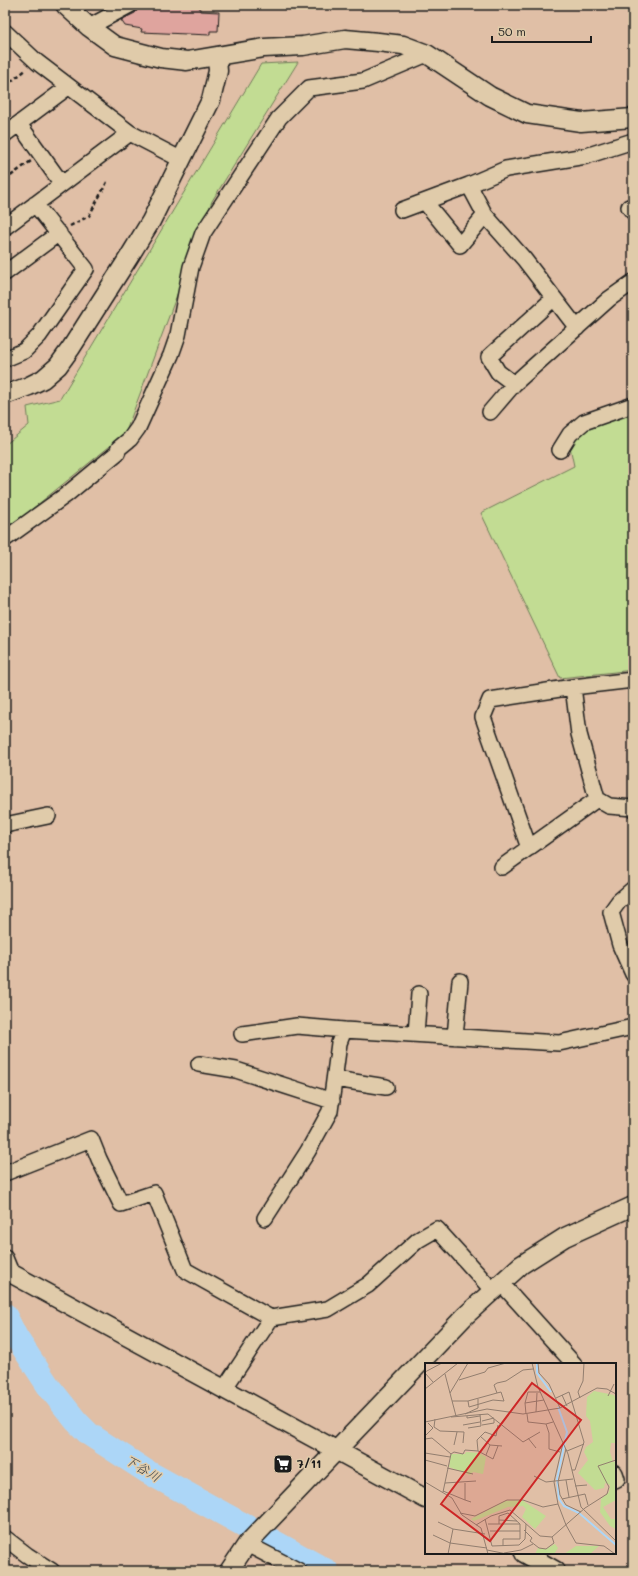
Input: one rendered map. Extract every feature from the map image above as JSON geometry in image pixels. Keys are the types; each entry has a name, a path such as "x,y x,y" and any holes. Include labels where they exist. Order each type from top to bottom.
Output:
{"street":[{"path":"65,5 89,27 115,46 161,58 187,61 264,48 303,46 345,39 404,45 427,54 490,96 527,114 581,122 633,118"},
{"path":"89,27 130,5"},
{"path":"5,33 68,87 130,133 182,160"},
{"path":"5,539 66,495 116,453 119,448 130,439 138,428 171,355 178,335 192,267 203,233 279,118 309,88 363,81 427,54"},
{"path":"5,395 43,379 58,366 71,348 151,221 211,100 218,71 217,56"},
{"path":"5,134 68,87"},
{"path":"19,124 62,184"},
{"path":"5,227 130,133"},
{"path":"402,210 469,185 506,169 586,156 633,142"},
{"path":"469,185 484,215 524,259 577,328"},
{"path":"425,202 460,245 484,215"},
{"path":"5,359 24,351 39,336 86,270 59,233 35,204"},
{"path":"7,267 59,233"},
{"path":"490,412 514,384 609,299 633,282"},
{"path":"514,384 498,372 489,357 554,298"},
{"path":"560,450 570,434 584,422 633,405"},
{"path":"529,848 483,717 490,700 573,687 633,680"},
{"path":"573,687 579,734 597,799 609,806 633,808"},
{"path":"502,867 597,799"},
{"path":"5,825 48,816"},
{"path":"633,889 619,901 611,912 620,945 633,974"},
{"path":"455,1036 460,981"},
{"path":"416,1034 419,994"},
{"path":"242,1034 297,1026 559,1043 633,1027"},
{"path":"265,1218 308,1151 330,1111 340,1043 344,1030"},
{"path":"200,1064 236,1070 332,1101"},
{"path":"334,1079 386,1087"},
{"path":"5,1173 91,1139 121,1204 154,1193 185,1270 271,1318 328,1309 368,1285 418,1240 437,1229 573,1363"},
{"path":"229,1571 247,1544 336,1450 426,1361 465,1316 521,1265 566,1237 633,1206"},
{"path":"5,1258 8,1272 425,1498"},
{"path":"224,1389 271,1318"},
{"path":"5,1538 27,1555 52,1571"},
{"path":"247,1544 299,1571"},
{"path":"526,1554 556,1571"}],"path":[{"path":"5,86 37,62"},
{"path":"5,180 41,154"},
{"path":"59,233 89,216 107,182"}],"green space":[{"path":"298,62 212,201 125,434 5,531 5,445 29,425 27,407 60,399 261,64"},
{"path":"633,411 633,670 560,678 481,513 574,466 569,442 582,427"}],"building":[{"path":"139,5 184,5 200,7 200,11 219,12 218,31 210,31 210,35 141,32 142,29 125,26 121,20 135,13"}],"waterway":[{"name":"下谷川","path":"5,1315 16,1337 49,1387 76,1421 89,1434 146,1471 327,1571"}],"place":[{"name":"7/11","path":"283,1464"}]}
